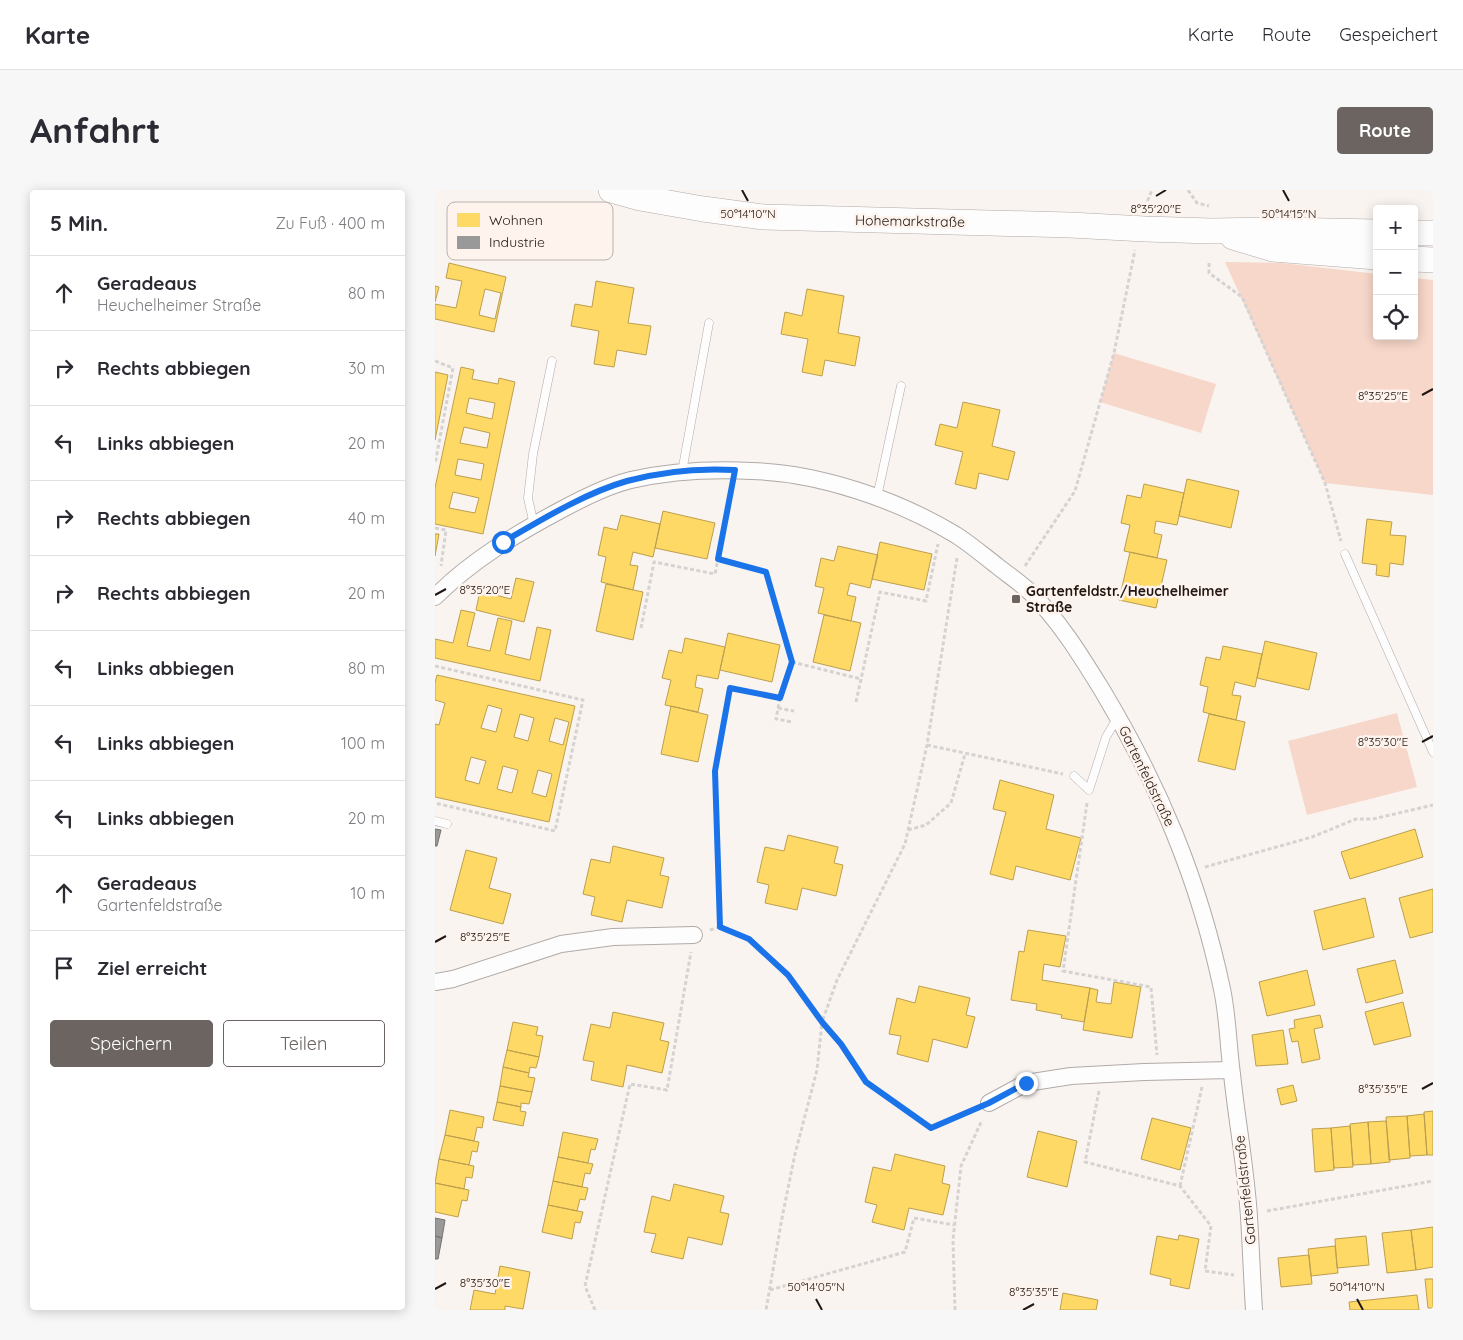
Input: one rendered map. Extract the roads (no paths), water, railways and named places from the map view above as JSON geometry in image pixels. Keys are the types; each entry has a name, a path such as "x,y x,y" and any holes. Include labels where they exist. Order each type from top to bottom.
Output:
{"main road":[{"name":"Hohemarkstraße","path":"611,190 667,203 764,217 1070,224 1145,229 1373,232"},
{"name":"Hohemarkstraße","path":"1212,230 1273,249 1373,257"},
{"path":"1418,233 1433,233"},
{"path":"1418,259 1433,260"}],"street":[{"name":"Gartenfeldstraße","path":"439,593 489,552 582,498 627,481 682,472 735,470 774,472 819,480 877,497 908,509 960,538 1031,593 1059,624 1118,717 1162,802 1190,872 1213,950 1228,1022 1231,1070 1249,1214 1254,1310"},
{"path":"435,982 453,979 561,944 613,936 694,934"},
{"path":"989,1103 1026,1083 1071,1076 1231,1070"}],"lane":[{"path":"682,472 709,323"},
{"path":"533,525 528,498 533,454 552,362"},
{"path":"877,497 901,386"},
{"path":"1345,554 1433,752"},
{"path":"1074,776 1089,790 1106,737 1118,717"},
{"path":"435,821 447,824"}],"place":[{"name":"Gartenfeldstr./Heuchelheimer Straße","path":"1016,599"}]}
